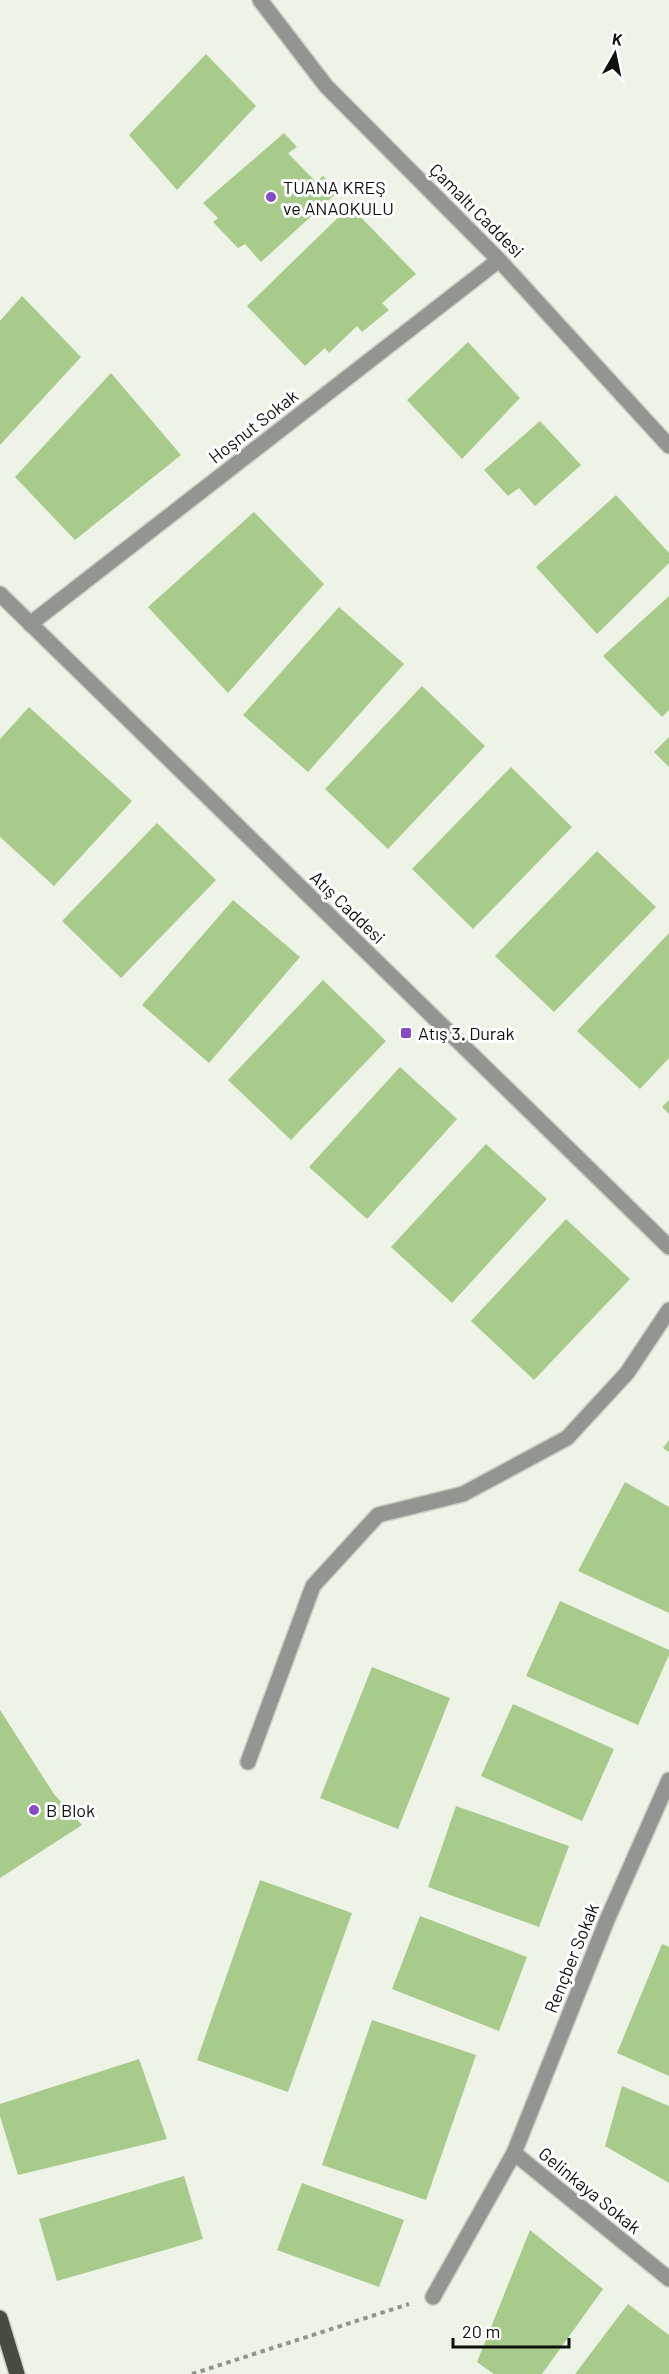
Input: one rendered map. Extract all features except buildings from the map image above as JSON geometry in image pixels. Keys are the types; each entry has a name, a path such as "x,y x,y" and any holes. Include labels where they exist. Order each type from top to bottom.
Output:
{"main road":[{"path":"0,2318 17,2374"}],"street":[{"name":"Çamaltı Caddesi","path":"260,0 326,86 499,260 669,446"},
{"name":"Hoşnut Sokak","path":"30,624 499,260"},
{"name":"Atış Caddesi","path":"0,594 669,1247"},
{"path":"248,1762 313,1586 378,1515 463,1494 567,1438 627,1373 669,1310"},
{"name":"Rençber Sokak","path":"433,2296 514,2153 607,1920 669,1780"},
{"name":"Gelinkaya Sokak","path":"514,2153 669,2279"}],"path":[{"path":"192,2374 433,2296"}],"place":[{"name":"TUANA KREŞ ve ANAOKULU","path":"271,197"},
{"name":"Atış 3. Durak","path":"406,1033"},
{"name":"B Blok","path":"34,1810"}]}
